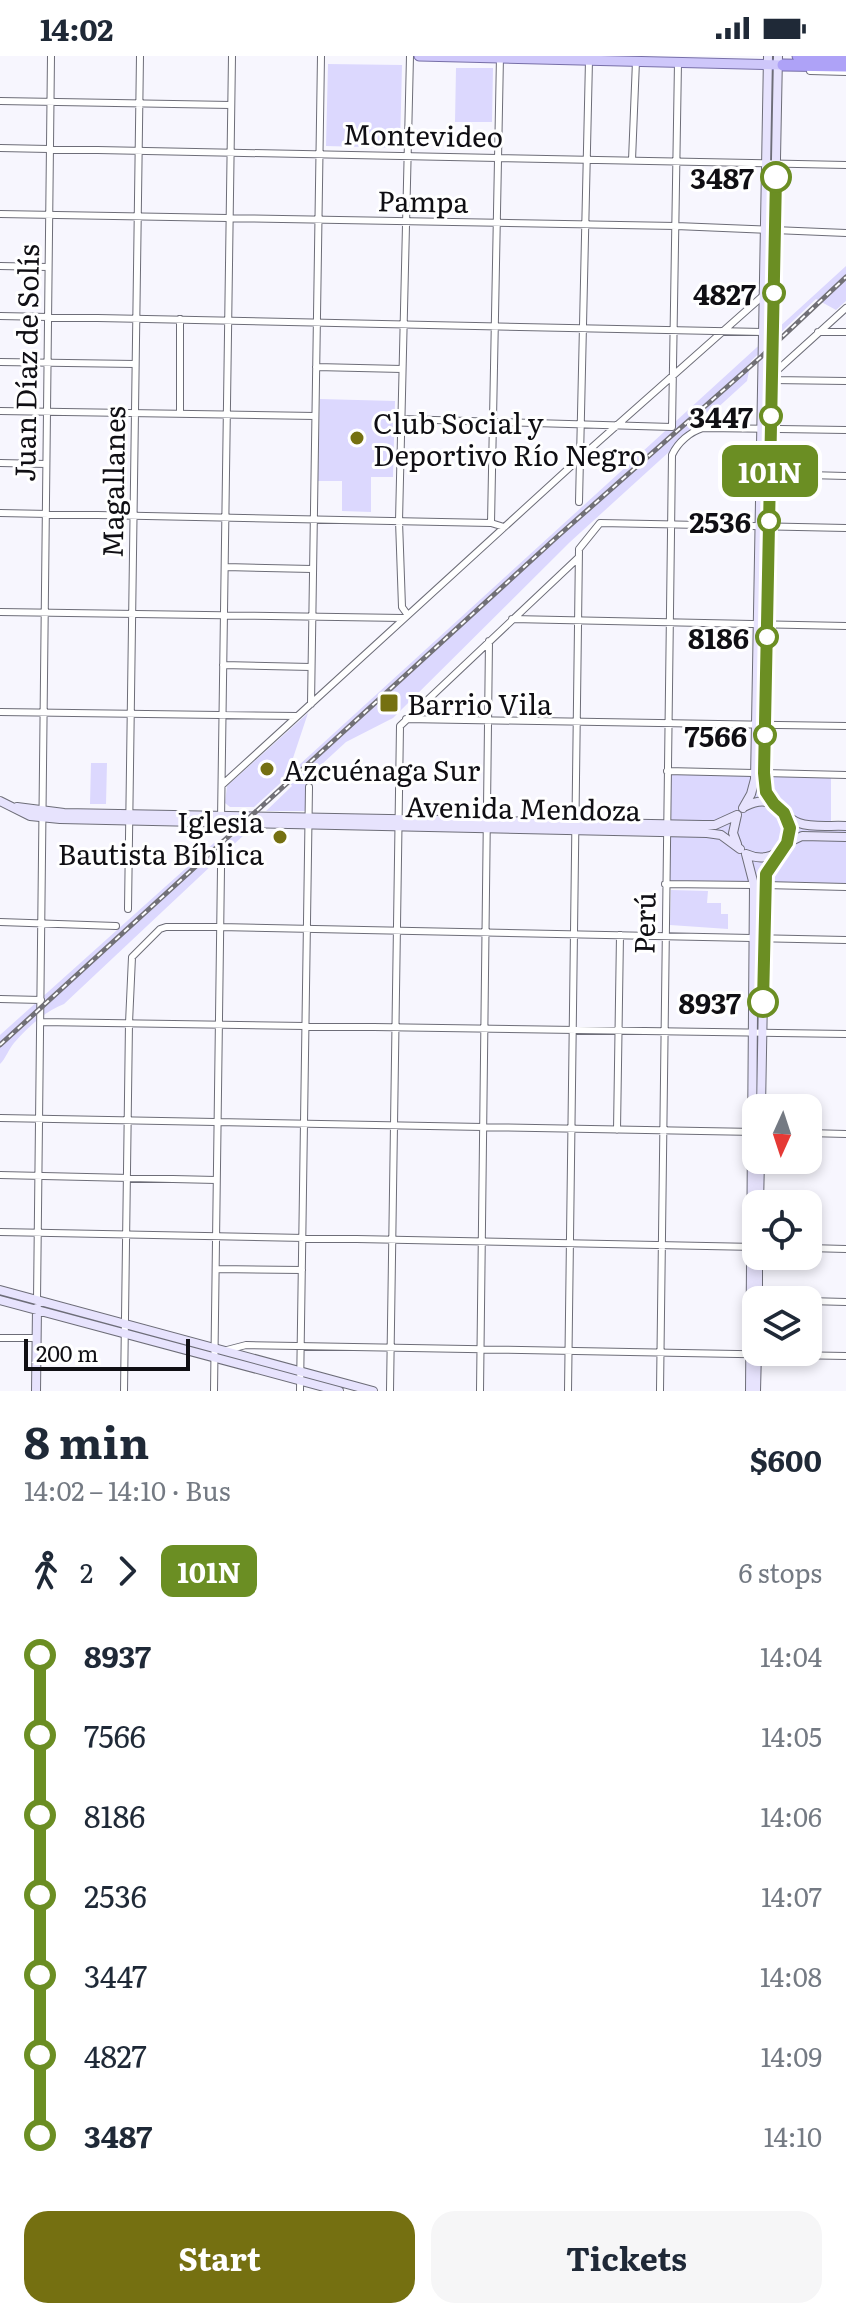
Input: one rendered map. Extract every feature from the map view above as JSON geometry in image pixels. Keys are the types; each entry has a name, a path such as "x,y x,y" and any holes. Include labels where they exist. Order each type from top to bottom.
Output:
{"highway":[{"path":"798,56 846,57"},
{"path":"775,61 846,66"}],"main road":[{"path":"419,56 775,61"},
{"path":"759,938 754,885 743,851 733,833 759,773 766,429 763,296 766,164 775,61"},
{"path":"764,526 770,474 766,429 772,378 775,61"},
{"path":"759,773 774,804 796,822 846,826"},
{"name":"Avenida Mendoza","path":"0,801 30,816 666,828 715,825 740,812"},
{"path":"740,812 758,801 774,804"},
{"path":"784,813 790,828 787,843"},
{"name":"Avenida Mendoza","path":"666,828 721,835 743,851"},
{"path":"756,1094 759,938 766,874 787,843 802,836 846,837"},
{"path":"743,851 763,858 779,853"},
{"path":"758,1032 760,1094"},
{"path":"0,1290 37,1305 125,1329 300,1376 373,1391"},
{"path":"0,1300 37,1305"},
{"name":"Juan Díaz de Solís","path":"36,1391 37,1305"},
{"path":"753,1391 754,1366"},
{"path":"300,1376 339,1391"}],"street":[{"name":"Juan Díaz de Solís","path":"37,1305 51,56"},
{"name":"Magallanes","path":"128,909 140,56"},
{"path":"221,819 232,56"},
{"path":"311,704 321,56"},
{"path":"405,616 402,607 399,521 410,56"},
{"path":"491,523 500,57"},
{"path":"579,502 589,60"},
{"path":"632,160 636,61"},
{"path":"775,61 798,70 846,72"},
{"path":"401,419 672,427 678,62"},
{"path":"0,101 231,105"},
{"name":"Montevideo","path":"0,148 846,165"},
{"name":"Pampa","path":"0,214 676,226 846,233"},
{"path":"0,266 48,267"},
{"path":"222,785 405,616 774,286"},
{"path":"772,378 846,308"},
{"path":"0,316 763,332"},
{"path":"180,319 180,414"},
{"path":"818,332 846,332"},
{"path":"0,362 135,364"},
{"path":"316,367 402,369"},
{"path":"772,378 846,381"},
{"path":"0,411 315,416"},
{"name":"Perú","path":"660,1391 672,455 676,447 694,431 703,428 766,429"},
{"path":"766,429 846,430"},
{"path":"0,463 46,464"},
{"path":"770,474 846,476"},
{"path":"0,513 491,523 504,527"},
{"path":"568,1391 579,549 600,523 846,528"},
{"path":"390,1391 400,726 578,558"},
{"path":"225,567 312,569"},
{"path":"0,612 405,616"},
{"path":"512,619 846,626"},
{"path":"480,1391 489,641"},
{"path":"223,665 311,667"},
{"path":"0,712 297,716"},
{"path":"405,719 846,726"},
{"path":"667,771 846,775"},
{"path":"300,1391 309,787"},
{"path":"214,1391 217,1352 216,1180 221,868"},
{"path":"665,884 754,885"},
{"path":"765,885 846,887"},
{"path":"0,922 116,926"},
{"path":"124,1391 129,1023 133,954 163,927 846,940"},
{"path":"617,1130 620,935"},
{"path":"0,999 41,1000"},
{"path":"41,1022 846,1034"},
{"path":"0,1118 742,1132"},
{"path":"822,1133 846,1134"},
{"path":"0,1175 216,1180"},
{"path":"0,1232 742,1247"},
{"path":"822,1248 846,1249"},
{"path":"216,1269 302,1270"},
{"path":"822,1301 846,1302"},
{"path":"0,1338 37,1338"},
{"path":"217,1352 246,1345 742,1354"},
{"path":"822,1355 846,1356"}],"shaded area":[{"path":"328,64 402,65 400,148 326,146"},
{"path":"456,68 493,68 492,122 455,122"},
{"path":"846,266 846,301 836,310 816,299 751,361 747,381 570,542 393,718 346,742 309,776 306,811 266,811 292,786 286,778 254,807 230,807 225,803 227,786 308,713 287,776"},
{"name":"Club Social y Deportivo Río Negro","path":"320,399 395,401 393,477 371,477 371,512 342,511 342,481 318,481"},
{"path":"91,763 107,763 106,804 90,804"},
{"path":"667,771 831,775 831,825 846,826 846,887 665,884"},
{"path":"246,833 64,1004 31,1026 14,1043 0,1064 0,1035 214,843"},
{"path":"671,890 708,891 707,903 721,903 721,914 728,914 728,929 670,925"}],"railway":[{"path":"0,1045 846,277"}],"bus line":[{"name":"101N","path":"763,1002 766,874 790,836 788,820 766,792 764,782 776,177"}],"place":[{"name":"3487","path":"776,177"},
{"name":"4827","path":"774,293"},
{"name":"3447","path":"771,416"},
{"name":"Club Social y Deportivo Río Negro","path":"357,438"},
{"name":"2536","path":"769,521"},
{"name":"8186","path":"767,637"},
{"name":"Barrio Vila","path":"389,703"},
{"name":"7566","path":"765,735"},
{"name":"Azcuénaga Sur","path":"267,769"},
{"name":"Iglesia Bautista Bíblica","path":"280,837"},
{"name":"8937","path":"763,1002"}]}
